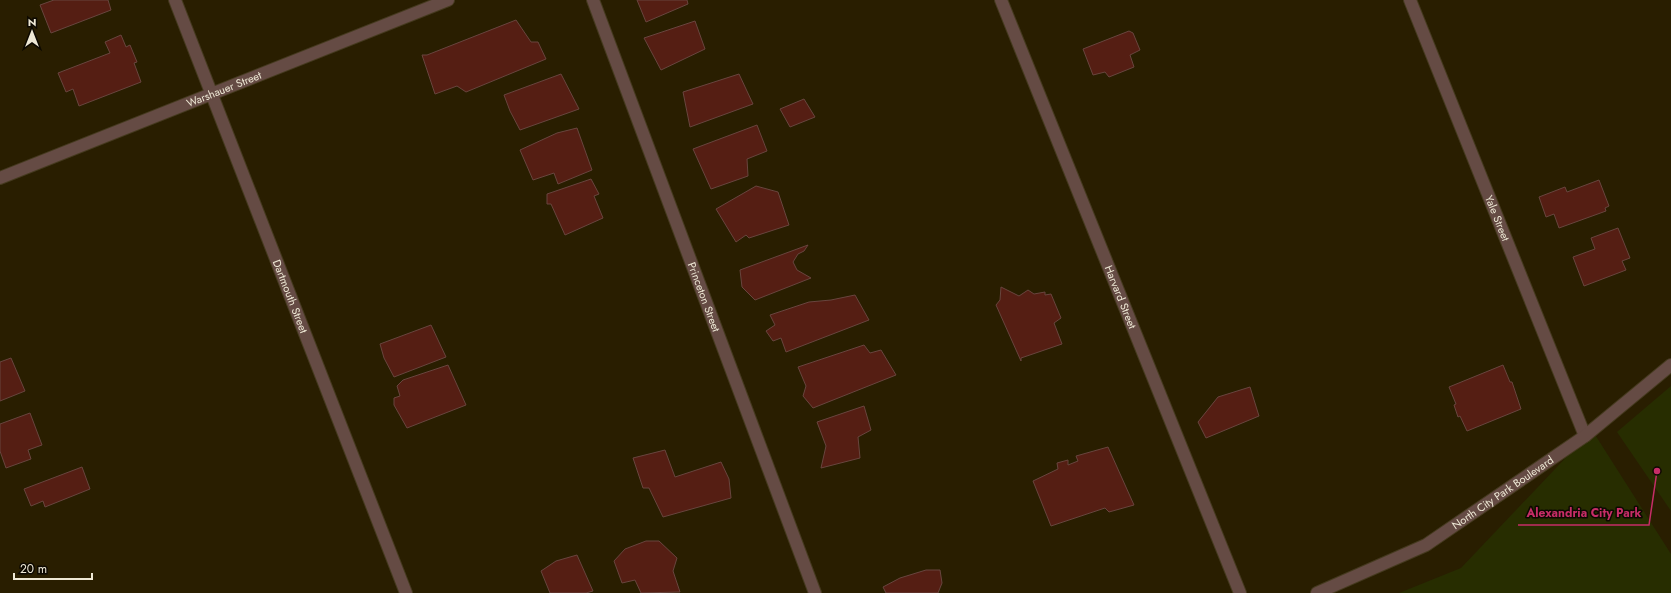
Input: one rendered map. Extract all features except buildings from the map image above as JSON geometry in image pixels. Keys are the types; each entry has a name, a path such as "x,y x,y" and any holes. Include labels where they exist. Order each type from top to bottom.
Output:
{"street":[{"name":"Dartmouth Street","path":"175,0 406,593"},
{"name":"Warshauer Street","path":"0,178 448,0"},
{"name":"Princeton Street","path":"593,0 816,593"},
{"name":"Harvard Street","path":"1001,0 1240,593"},
{"name":"Yale Street","path":"1410,0 1586,436"},
{"name":"North City Park Boulevard","path":"1317,593 1426,545 1586,436 1671,365"}],"green space":[{"path":"1671,386 1671,511 1617,432"},
{"path":"1592,430 1671,554 1671,593 1399,593 1461,568"}],"place":[{"name":"Alexandria City Park","path":"1657,471"}]}
